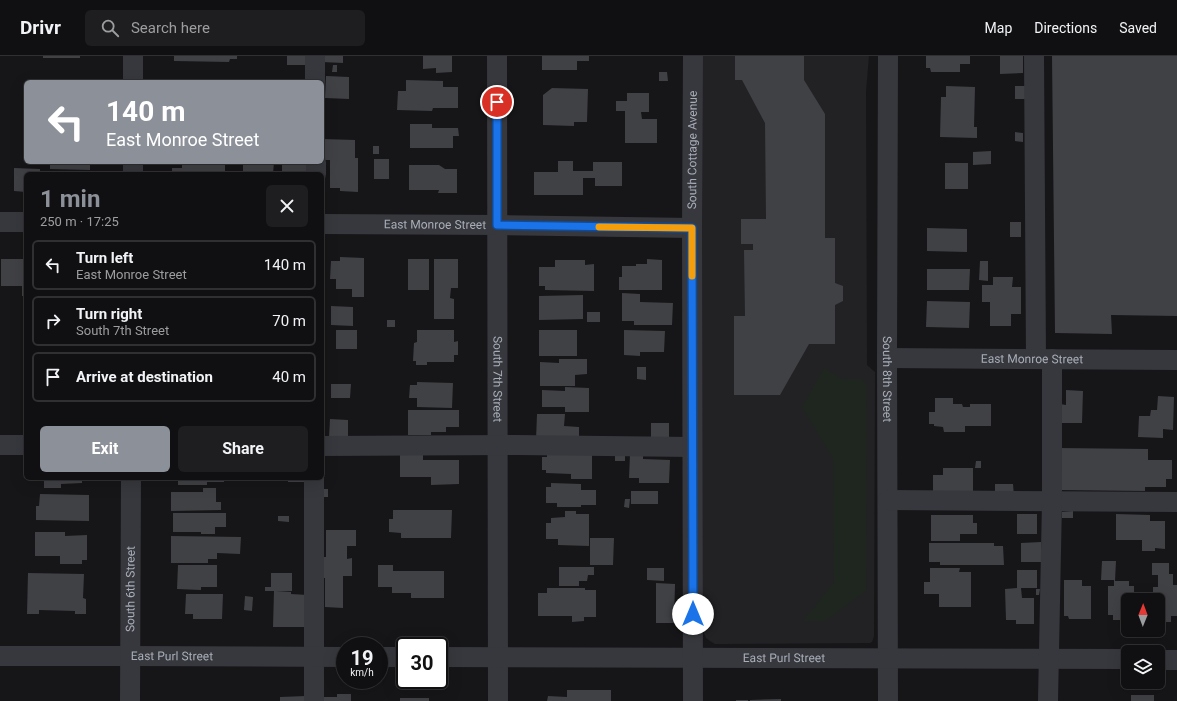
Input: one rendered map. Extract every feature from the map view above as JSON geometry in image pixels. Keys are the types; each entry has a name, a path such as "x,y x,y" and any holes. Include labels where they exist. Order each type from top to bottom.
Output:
{"street":[{"path":"133,56 133,80"},
{"path":"315,56 315,80"},
{"name":"South 7th Street","path":"497,56 498,701"},
{"name":"South Cottage Avenue","path":"692,701 693,56"},
{"name":"South 8th Street","path":"888,56 888,701"},
{"path":"1034,56 1044,359 1052,502 1048,701"},
{"path":"0,222 24,222"},
{"name":"East Monroe Street","path":"324,224 692,228"},
{"name":"East Monroe Street","path":"887,358 1177,360"},
{"path":"0,445 24,445"},
{"path":"324,446 498,445 692,447"},
{"name":"South 6th Street","path":"130,701 131,480"},
{"path":"314,480 314,701"},
{"path":"888,500 1177,502"},
{"name":"East Purl Street","path":"0,656 336,657"},
{"name":"East Purl Street","path":"448,658 693,657 1121,660"},
{"path":"1165,660 1177,660"}],"shaded area":[{"path":"701,56 869,56 866,91 867,365 875,372 874,636 872,642 870,643 715,644 706,638 703,631 700,596"},
{"path":"824,368 842,379 861,379 867,384 866,591 825,621 803,621 834,582 833,458 802,407"}],"building":[{"path":"43,56 80,56 80,58 43,58"},
{"path":"174,56 237,56 237,59 230,59 229,62 174,61"},
{"path":"287,56 308,56 308,65 287,65"},
{"path":"322,56 343,56 343,63 322,62"},
{"path":"423,56 452,56 452,72 436,73 436,68 423,69"},
{"path":"542,56 589,56 589,61 577,61 577,70 542,70"},
{"path":"735,56 804,56 804,80 825,114 825,238 835,238 835,283 843,286 843,301 835,305 835,344 809,344 780,395 734,395 734,316 745,316 744,250 753,250 753,244 741,244 741,219 766,219 765,123 742,80 735,80"},
{"path":"926,56 970,56 970,64 960,64 960,72 931,72 930,68 926,68"},
{"path":"1000,56 1023,56 1023,73 1000,74"},
{"path":"1052,56 1177,56 1177,316 1111,315 1112,334 1055,333"},
{"path":"333,65 337,65 337,72 332,72"},
{"path":"659,72 667,72 668,81 659,81"},
{"path":"326,76 349,77 349,99 325,98"},
{"path":"406,80 443,81 443,87 458,87 458,108 433,108 432,111 397,110 398,91 406,91"},
{"path":"946,86 975,87 974,127 977,127 977,138 940,137 941,97 946,97"},
{"path":"1015,86 1025,86 1025,99 1015,99"},
{"path":"552,88 588,89 587,122 574,122 574,126 543,125 543,95"},
{"path":"627,93 649,93 649,112 641,112 642,119 657,119 657,143 625,143 625,111 616,111 616,101 627,101"},
{"path":"410,124 432,124 432,128 458,128 459,136 453,136 453,148 410,148"},
{"path":"1015,132 1023,133 1023,142 1015,141"},
{"path":"324,139 355,140 355,158 358,158 358,192 340,191 340,188 330,188 330,160 324,160"},
{"path":"373,146 379,146 379,154 373,154"},
{"path":"991,151 991,164 973,165 973,152"},
{"path":"374,159 389,159 389,179 374,179"},
{"path":"558,161 573,161 573,171 593,171 593,162 622,162 622,186 595,186 595,178 583,178 583,195 534,195 534,172 558,172"},
{"path":"945,163 968,163 968,189 945,189"},
{"path":"50,164 90,164 90,170 50,169"},
{"path":"182,164 225,164 225,172 172,172 172,168 182,168"},
{"path":"243,164 274,164 273,172 243,172"},
{"path":"282,164 308,164 308,172 282,172"},
{"path":"409,165 439,165 445,169 457,169 457,193 438,193 439,190 409,190"},
{"path":"14,168 40,169 40,172 24,172 24,192 14,191"},
{"path":"1010,222 1021,222 1021,237 1010,237"},
{"path":"927,228 967,229 967,252 927,251"},
{"path":"340,257 364,258 364,297 352,297 352,289 336,289 336,279 330,279 331,261 340,261"},
{"path":"1,259 23,259 24,296 22,296 22,286 1,286"},
{"path":"408,259 429,259 429,290 408,290"},
{"path":"434,259 458,259 458,288 451,288 450,298 454,299 454,319 434,319"},
{"path":"647,259 662,260 662,290 619,290 619,277 622,277 622,266 647,264"},
{"path":"555,260 585,260 585,265 594,264 594,291 545,290 545,286 539,286 539,267 555,267"},
{"path":"980,261 988,261 988,281 979,280"},
{"path":"927,269 970,269 969,290 927,290"},
{"path":"993,277 1013,277 1012,287 1021,287 1021,314 1011,314 1011,326 990,326 990,302 982,302 982,285 993,285"},
{"path":"622,293 640,294 640,302 673,303 672,325 634,325 634,321 622,321"},
{"path":"583,295 583,319 539,320 539,296"},
{"path":"927,301 970,302 969,328 926,327"},
{"path":"331,306 353,307 353,326 331,325"},
{"path":"587,312 600,312 600,322 587,322"},
{"path":"387,320 395,320 395,327 387,327"},
{"path":"336,330 357,330 357,349 336,349"},
{"path":"417,330 454,330 454,342 458,341 458,355 454,355 454,362 427,362 427,365 416,365 416,361 413,361 414,343 417,342"},
{"path":"539,330 577,330 577,356 539,356"},
{"path":"624,330 665,331 664,352 640,352 640,356 624,355"},
{"path":"559,359 587,359 587,374 575,375 575,386 540,386 540,362 559,363"},
{"path":"637,367 646,367 646,380 637,379"},
{"path":"417,382 453,383 452,408 417,407 417,398 409,398 410,385 417,385"},
{"path":"331,384 351,384 350,398 331,398"},
{"path":"565,387 589,388 589,412 565,412 565,407 542,407 542,390 565,391"},
{"path":"1066,390 1083,391 1082,423 1059,423 1060,404 1066,405"},
{"path":"1158,396 1174,397 1173,430 1163,429 1163,438 1138,437 1139,416 1150,416 1151,410 1157,410"},
{"path":"935,398 953,398 953,404 962,404 963,407 970,407 970,404 991,404 991,426 965,426 965,432 944,432 943,427 929,424 929,412 935,412"},
{"path":"408,410 459,410 459,427 446,427 446,432 431,432 431,435 408,435"},
{"path":"537,414 565,414 564,426 579,427 579,441 536,440"},
{"path":"330,419 348,420 348,437 329,437"},
{"path":"651,423 669,423 669,442 651,441"},
{"path":"1058,448 1148,449 1148,460 1172,460 1172,479 1166,479 1166,487 1145,487 1145,491 1058,490"},
{"path":"423,452 423,460 459,460 459,484 431,485 431,477 400,477 400,453"},
{"path":"547,452 592,452 592,479 571,479 571,474 546,473 546,470 542,470 542,457 547,457"},
{"path":"615,454 625,454 625,461 615,461"},
{"path":"630,454 643,454 643,459 670,460 669,483 639,483 639,478 629,478"},
{"path":"976,461 981,461 981,468 975,468"},
{"path":"943,468 973,468 973,495 933,495 933,475 943,475"},
{"path":"44,480 82,480 82,483 61,484 61,488 44,488"},
{"path":"178,480 224,480 224,482 207,482 207,485 178,485"},
{"path":"288,480 309,480 309,482 288,482"},
{"path":"551,483 581,484 581,490 596,490 596,505 581,505 581,507 557,507 557,503 546,503 546,487 551,487"},
{"path":"995,484 1013,484 1014,496 995,496"},
{"path":"203,488 216,488 216,502 221,502 221,510 171,511 171,492 203,492"},
{"path":"321,489 328,489 328,497 320,497"},
{"path":"631,491 658,491 658,504 631,504"},
{"path":"40,494 89,495 89,521 36,520 36,506 39,506"},
{"path":"625,499 630,499 629,508 624,507"},
{"path":"393,510 452,510 451,538 401,538 401,533 389,532 389,519 393,519"},
{"path":"565,511 576,511 576,514 589,514 589,546 558,545 558,539 546,539 546,523 551,523 551,518 565,517"},
{"path":"1073,511 1073,518 1062,518 1062,512"},
{"path":"173,513 226,513 226,527 215,527 215,534 201,534 201,532 173,532"},
{"path":"1017,514 1037,514 1037,534 1017,534"},
{"path":"1116,514 1150,515 1150,521 1165,521 1165,549 1155,548 1155,551 1142,551 1142,540 1116,540"},
{"path":"931,515 973,515 973,523 977,523 977,534 960,534 960,541 931,541"},
{"path":"278,516 289,516 289,522 278,521"},
{"path":"326,530 356,530 356,546 347,546 347,559 352,558 352,576 343,576 343,608 325,607 325,578 321,578 321,557 326,557"},
{"path":"35,532 65,532 65,536 87,535 87,560 82,560 82,564 60,564 60,556 35,556"},
{"path":"171,536 241,537 240,554 217,553 217,559 208,559 208,563 171,563"},
{"path":"590,538 614,538 613,565 590,565"},
{"path":"1041,542 1041,562 1021,562 1021,543"},
{"path":"929,543 994,543 994,546 1003,546 1004,565 940,565 940,562 929,562"},
{"path":"1102,561 1116,561 1115,581 1129,581 1129,586 1134,586 1134,593 1121,593 1121,620 1113,620 1113,615 1108,615 1108,586 1114,586 1114,580 1101,580"},
{"path":"1152,563 1169,563 1169,574 1173,574 1173,585 1177,585 1177,616 1171,616 1171,622 1165,622 1165,593 1153,593 1153,587 1158,587 1158,575 1152,575"},
{"path":"178,565 217,565 217,587 201,587 201,590 177,589"},
{"path":"378,565 393,565 393,571 444,571 444,598 411,598 411,593 392,593 392,587 378,587"},
{"path":"559,567 594,567 594,575 588,575 587,581 579,581 579,586 559,586"},
{"path":"647,568 664,568 664,581 647,580"},
{"path":"930,568 960,568 959,572 971,572 971,607 939,607 939,594 924,594 924,582 930,582"},
{"path":"1017,570 1037,570 1037,588 1021,588 1022,598 1034,598 1034,624 1016,624 1016,620 1006,620 1005,589 1017,588"},
{"path":"28,573 84,574 83,598 86,599 86,614 75,614 75,611 39,610 39,614 27,614"},
{"path":"271,573 292,573 292,591 276,592 291,592 291,594 308,595 308,627 273,627 274,591 265,591 265,587 271,587"},
{"path":"1064,580 1082,580 1082,586 1091,586 1091,619 1069,619 1068,616 1064,616"},
{"path":"656,583 675,584 674,623 656,623"},
{"path":"547,588 585,588 585,590 596,590 596,617 584,617 584,621 572,622 572,616 538,616 538,593 547,593"},
{"path":"1036,589 1040,589 1039,595 1036,595"},
{"path":"186,594 223,594 222,619 193,619 193,614 185,614"},
{"path":"245,596 253,597 252,611 244,610"},
{"path":"567,690 611,690 611,701 547,701 548,696 567,697"},
{"path":"337,694 351,694 351,701 322,701 323,697 337,697"},
{"path":"1131,695 1154,695 1154,701 1131,701"},
{"path":"306,696 306,701 280,701 280,697"},
{"path":"400,698 429,698 429,701 400,701"},
{"path":"781,699 781,701 750,701 750,700"},
{"path":"748,700 748,701 736,701"}],"slow traffic":[{"path":"599,227 692,228 692,276"}],"route":[{"path":"497,102 497,225 692,228 693,614"}]}
